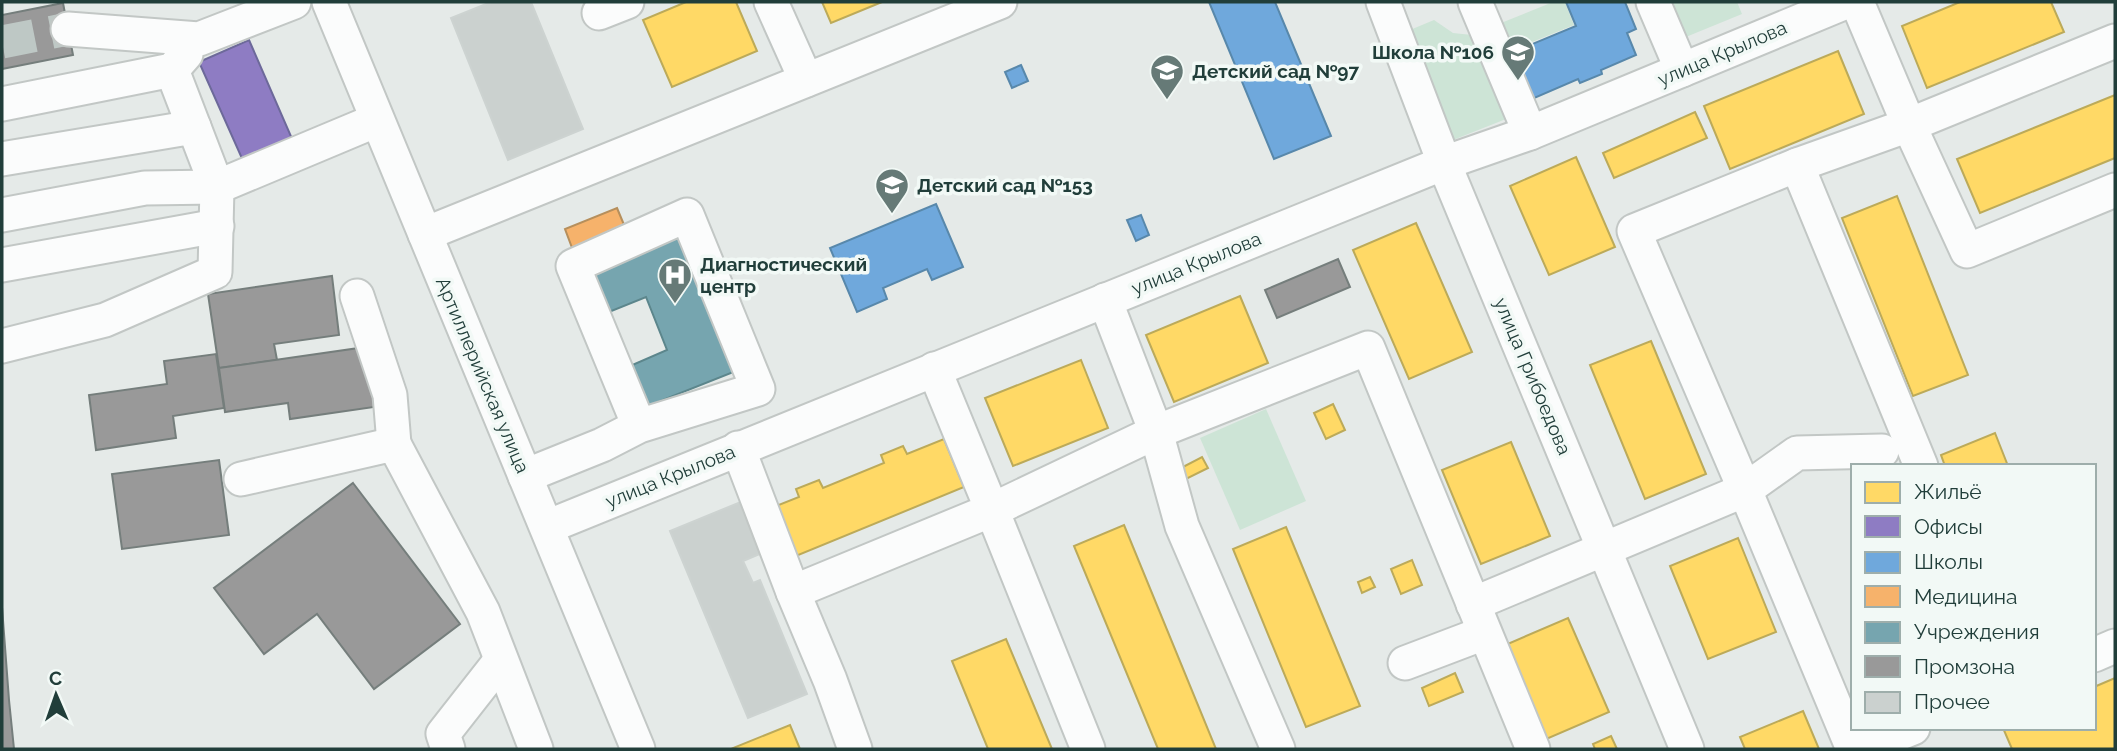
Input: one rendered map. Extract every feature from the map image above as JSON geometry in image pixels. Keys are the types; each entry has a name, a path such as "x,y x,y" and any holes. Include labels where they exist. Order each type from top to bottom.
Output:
{"street":[{"path":"68,29 199,39 293,2"},
{"name":"Артиллерийская улица","path":"328,2 638,749"},
{"path":"771,2 806,80"},
{"path":"425,234 1000,2"},
{"name":"улица Грибоедова","path":"1382,2 1444,163 1687,749"},
{"path":"1475,2 1530,133"},
{"path":"1653,2 1682,70"},
{"name":"улица Крылова","path":"547,527 1444,163 1530,133 1846,2"},
{"path":"1857,2 1909,125 1967,251 2115,190"},
{"path":"2,104 172,70 199,39"},
{"path":"1853,749 1634,230 1797,165 1909,125 2115,41"},
{"path":"2,346 105,320 215,272 217,187 172,70"},
{"path":"2,215 145,188 217,187 377,120"},
{"path":"2,159 194,127"},
{"path":"1797,165 1920,464"},
{"path":"525,475 639,426 758,389 687,215 573,266 639,426"},
{"path":"2,265 216,226"},
{"path":"357,296 390,395 394,444 483,612 536,749"},
{"path":"1105,300 1156,432 1182,526 1278,749"},
{"path":"793,592 992,510 1156,432 1368,348 1533,749"},
{"path":"934,369 1088,749"},
{"path":"241,479 394,444"},
{"path":"738,448 855,749"},
{"path":"1405,663 1478,618 1605,548 1745,491 1797,453 1882,451"},
{"path":"2096,654 2115,646"},
{"path":"448,749 443,734 501,660"},
{"path":"1861,749 1908,730"}],"green space":[{"path":"1553,2 1565,2 1574,25 1512,50 1501,23"},
{"path":"1666,2 1737,2 1742,14 1681,39"},
{"path":"1434,20 1453,33 1472,35 1506,119 1453,140 1398,35"},
{"path":"1266,409 1306,501 1240,530 1200,438"}],"building: Жильё":[{"path":"686,2 736,2 757,51 672,87 643,20"},
{"path":"822,2 882,2 831,23"},
{"path":"1960,2 2051,2 2064,32 1927,88 1902,26"},
{"path":"1838,51 1864,114 1730,169 1704,106"},
{"path":"2115,95 2115,158 1980,213 1957,159"},
{"path":"1695,112 1707,138 1614,178 1603,153"},
{"path":"1576,157 1615,247 1549,275 1510,186"},
{"path":"1897,196 1968,375 1913,396 1842,218"},
{"path":"1416,223 1472,352 1409,379 1353,250"},
{"path":"1240,296 1268,363 1174,402 1146,335"},
{"path":"1651,341 1706,474 1645,499 1590,365"},
{"path":"1081,360 1108,428 1013,466 985,398"},
{"path":"1333,404 1345,430 1326,439 1314,413"},
{"path":"1995,433 2007,464 1944,464 1941,455"},
{"path":"944,439 964,487 791,558 771,508 799,497 796,489 819,480 823,488 884,463 881,455 903,446 907,454"},
{"path":"1511,442 1550,536 1481,564 1442,470"},
{"path":"1202,457 1208,468 1186,479 1181,468"},
{"path":"1124,525 1216,749 1158,749 1074,546"},
{"path":"1286,527 1360,706 1306,727 1233,549"},
{"path":"1738,538 1776,632 1708,659 1670,566"},
{"path":"1412,560 1422,585 1401,594 1391,569"},
{"path":"1370,577 1375,587 1362,593 1358,582"},
{"path":"1568,618 1609,712 1544,740 1503,646"},
{"path":"1006,639 1052,749 988,749 952,661"},
{"path":"1455,673 1463,692 1429,706 1422,688"},
{"path":"2115,678 2115,749 2012,749 2004,730 2096,730 2096,686"},
{"path":"1803,711 1819,749 1745,749 1740,737"},
{"path":"790,725 800,749 733,748"},
{"path":"1611,736 1617,749 1595,749 1593,744"}],"building: Офисы":[{"path":"249,40 293,141 244,163 199,62"}],"building: Школы":[{"path":"1209,2 1275,2 1331,136 1274,159"},
{"path":"1566,2 1625,2 1636,29 1627,33 1636,55 1601,70 1602,74 1580,83 1578,79 1532,99 1513,52 1576,26"},
{"path":"1021,65 1028,81 1012,88 1005,72"},
{"path":"936,204 963,267 932,280 927,269 883,288 887,299 857,312 830,248"},
{"path":"1141,215 1149,235 1136,241 1127,220"}],"building: Медицина":[{"path":"617,208 627,232 574,253 565,229"}],"building: Учреждения":[{"path":"679,234 736,371 648,406 630,366 667,350 646,297 609,312 592,270"}],"building: Промзона":[{"path":"63,3 73,55 2,69 2,15"},
{"path":"1338,259 1350,287 1277,318 1265,290"},
{"path":"332,276 339,335 274,344 277,360 219,368 208,294"},
{"path":"373,346 381,406 290,419 288,403 225,412 219,368"},
{"path":"216,354 224,408 173,416 176,438 96,450 89,395 167,384 164,361"},
{"path":"219,460 229,535 122,549 112,474"},
{"path":"353,483 460,624 374,689 317,614 264,654 214,588"},
{"path":"2,607 9,700 14,749 2,749"}],"building: Прочее":[{"path":"491,2 531,2 583,129 508,160 451,18"},
{"path":"748,499 769,550 743,561 753,583 760,580 807,694 748,718 670,531"}],"tunnel":[{"path":"2,42 68,29"}],"place":[{"name":"Школа №106","path":"1518,82"},
{"name":"Детский сад №97","path":"1167,101"},
{"name":"Детский сад №153","path":"892,215"},
{"name":"Диагностический центр","path":"675,305"}]}
